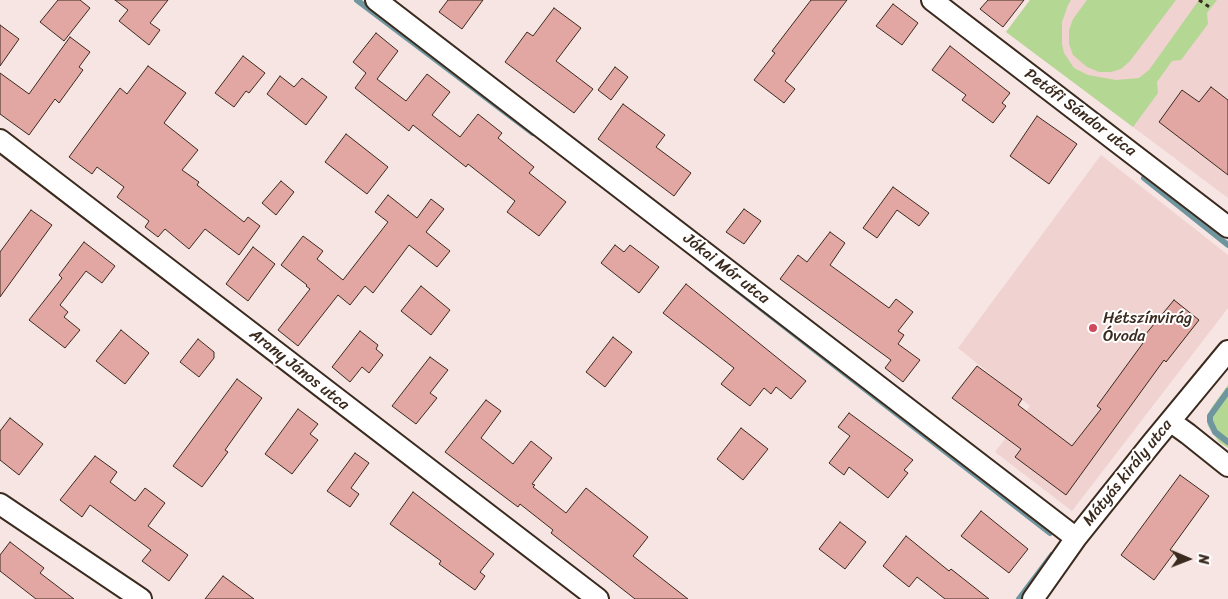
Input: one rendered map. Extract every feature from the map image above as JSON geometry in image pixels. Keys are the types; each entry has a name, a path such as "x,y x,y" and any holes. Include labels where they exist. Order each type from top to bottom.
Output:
{"street":[{"name":"Jókai Mór utca","path":"376,0 1076,538"},
{"name":"Petőfi Sándor utca","path":"932,0 1228,226"},
{"name":"Arany János utca","path":"0,140 598,599"},
{"name":"Mátyás király utca","path":"1033,599 1076,538 1228,351"},
{"path":"1170,421 1228,466"},
{"path":"0,504 141,599"}],"path":[{"path":"1199,0 1211,8"}],"shaded area":[{"path":"1030,0 1228,0 1228,198 1006,32"},
{"name":"Hétszínvirág Óvoda","path":"1101,155 1228,255 1228,308 1072,511 995,452 1030,406 958,348"}],"green space":[{"path":"1030,0 1071,0 1062,22 1064,53 1074,68 1088,75 1116,80 1139,78 1149,70 1199,0 1217,0 1207,13 1208,24 1181,60 1172,61 1157,82 1158,93 1133,127 1006,32"},
{"path":"1087,0 1176,0 1130,61 1121,69 1111,72 1099,72 1087,67 1073,55 1069,44 1069,30 1073,19"},
{"path":"1228,385 1228,448 1219,442 1208,426 1207,416"}],"building":[{"path":"58,0 80,0 90,8 64,41 40,22"},
{"path":"115,0 168,0 150,23 160,30 149,45 119,21 128,10"},
{"path":"448,0 483,0 462,29 439,12"},
{"path":"811,0 847,0 785,81 795,89 784,103 754,80 775,53 772,51"},
{"path":"988,0 1024,0 1003,27 980,9"},
{"path":"893,4 918,23 902,45 876,26"},
{"path":"554,8 581,28 556,61 593,89 574,113 505,62 527,32 533,36"},
{"path":"0,25 19,39 0,66"},
{"path":"376,33 398,51 377,79 406,101 427,74 450,92 432,115 460,137 478,114 502,133 498,138 534,167 529,173 566,202 539,236 507,212 515,201 468,164 466,167 413,125 409,131 355,88 366,73 353,62"},
{"path":"70,37 90,52 79,67 83,70 59,103 55,99 29,135 0,114 0,73 29,94"},
{"path":"950,46 1010,93 1002,103 1006,106 993,123 962,100 966,95 932,70"},
{"path":"243,56 265,73 249,93 246,91 234,107 215,93"},
{"path":"148,66 186,93 164,123 198,150 182,170 199,182 197,185 244,222 248,217 260,226 239,255 205,229 189,249 165,229 158,237 145,227 149,221 117,197 124,187 97,167 92,174 69,157 120,88 127,94"},
{"path":"615,67 628,77 611,100 598,90"},
{"path":"280,76 294,87 302,78 327,97 306,125 267,94"},
{"path":"1211,87 1228,100 1228,175 1159,122 1182,90 1199,102"},
{"path":"623,104 665,135 656,147 691,173 674,196 598,139"},
{"path":"1037,116 1077,144 1049,184 1010,156"},
{"path":"346,134 388,167 367,194 325,162"},
{"path":"281,181 294,192 276,215 262,203"},
{"path":"893,187 929,213 919,226 897,210 877,238 863,228"},
{"path":"388,195 417,218 431,199 444,209 426,232 450,251 437,267 409,245 373,293 365,286 350,305 338,295 298,346 278,330 310,289 281,265 303,236 323,251 317,259 343,280 388,222 375,212"},
{"path":"744,209 761,221 744,244 726,232"},
{"path":"31,210 52,225 0,297 0,252"},
{"path":"830,232 845,243 830,265 889,308 896,299 913,312 898,331 904,335 898,344 920,360 903,382 885,368 891,360 780,279 798,255 807,262"},
{"path":"84,242 115,266 102,283 86,271 60,305 68,312 64,317 80,330 65,348 29,320 62,278 59,275"},
{"path":"615,245 624,252 630,245 659,267 639,293 601,263"},
{"path":"253,247 275,264 248,301 226,284"},
{"path":"686,284 806,381 791,399 776,387 771,394 764,388 750,406 721,384 734,368 663,313"},
{"path":"421,286 450,310 431,335 401,311"},
{"path":"1174,300 1199,320 1166,362 1164,360 1066,495 1015,457 1021,449 952,398 977,366 1022,399 1018,405 1072,446 1101,409 1097,406 1143,343 1140,341"},
{"path":"121,330 149,353 125,384 96,361"},
{"path":"360,331 378,345 376,349 383,355 369,373 362,367 350,382 332,367"},
{"path":"613,337 632,352 605,387 586,372"},
{"path":"198,339 214,352 214,358 199,377 180,362"},
{"path":"430,357 448,370 430,393 437,398 416,424 392,406"},
{"path":"237,379 262,398 225,450 228,452 202,487 173,466"},
{"path":"486,400 501,411 481,438 513,464 531,441 552,458 532,484 535,485 533,487 566,513 586,488 648,537 633,556 688,599 635,599 551,533 553,530 520,504 518,507 445,452"},
{"path":"298,409 318,424 310,434 318,440 292,474 265,454"},
{"path":"849,413 913,460 904,470 908,473 888,498 849,467 844,475 829,463 850,436 838,427"},
{"path":"10,418 43,444 19,475 0,460 0,431"},
{"path":"741,428 768,449 743,480 717,459"},
{"path":"355,453 369,463 351,488 359,494 350,507 327,491"},
{"path":"95,456 117,472 110,482 135,501 145,488 165,503 148,526 188,555 169,581 142,561 151,550 90,505 82,517 60,500"},
{"path":"1180,475 1209,496 1170,550 1174,553 1154,580 1121,555"},
{"path":"413,492 494,554 480,572 485,576 475,590 439,564 441,561 390,524"},
{"path":"981,511 1028,549 1009,573 961,536"},
{"path":"840,522 866,542 845,569 819,549"},
{"path":"906,536 949,571 951,569 989,599 945,599 917,577 909,587 883,566"},
{"path":"10,542 44,568 40,573 74,599 36,599 0,571 0,555"},
{"path":"223,576 254,599 205,599"}],"waterway":[{"path":"357,0 533,133"},
{"path":"1144,178 1228,245"},
{"path":"708,267 1050,533"},
{"path":"1228,391 1210,416 1215,432 1228,442"},
{"path":"1019,599 1052,555"}],"place":[{"name":"Hétszínvirág Óvoda","path":"1093,328"}]}
